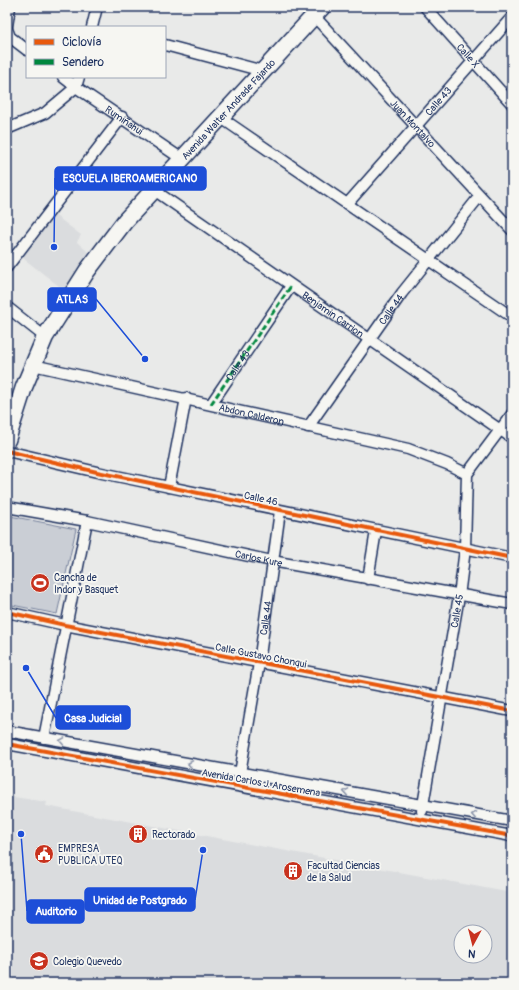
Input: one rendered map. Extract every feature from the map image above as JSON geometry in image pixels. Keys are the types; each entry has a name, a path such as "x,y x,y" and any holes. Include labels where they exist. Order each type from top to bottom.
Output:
{"main road":[{"name":"Avenida Walter Andrade Fajardo","path":"7,440 33,365 45,337 87,271 125,221 318,12"}],"street":[{"path":"10,7 7,28 10,37 26,49"},
{"path":"95,26 97,7"},
{"name":"Calle X","path":"425,7 512,104"},
{"name":"Juan Montalvo","path":"318,12 416,127 479,197 512,230"},
{"name":"Calle 43","path":"348,203 512,17"},
{"path":"166,45 263,71"},
{"name":"Rumiñahui","path":"66,78 78,82 122,117 182,159"},
{"path":"7,129 45,113 78,82"},
{"path":"7,267 122,117"},
{"path":"220,117 348,203 428,261 512,317"},
{"name":"Benjamin Carrion","path":"154,190 290,286 370,339 512,438"},
{"name":"Calle 44","path":"308,427 402,293 479,197"},
{"name":"Calle 43","path":"211,404 290,286"},
{"path":"7,307 45,337"},
{"name":"Abdon Calderon","path":"33,365 186,398 408,449 447,464 467,474"},
{"path":"170,486 186,398"},
{"path":"467,474 512,414"},
{"name":"Calle 46","path":"7,451 512,558"},
{"name":"Calle 45","path":"420,819 459,596 465,549 467,474"},
{"name":"Carlos Kure","path":"7,507 87,521 272,561 459,596 512,604"},
{"name":"Calle 44","path":"240,773 259,663 280,510"},
{"path":"44,738 65,625 87,521"},
{"path":"368,579 376,530"},
{"name":"Calle Gustavo Chonqui","path":"7,612 65,625 512,711"},
{"name":"Avenida Carlos J. Arosemena","path":"7,731 512,821"},
{"name":"Avenida Carlos J. Arosemena","path":"7,744 512,836"}],"shaded area":[{"path":"52,213 81,235 77,242 88,252 64,290 19,255"},
{"path":"10,516 76,529 57,614 7,604 7,518"},
{"path":"7,796 47,802 46,806 512,893 512,983 7,983"}],"marked path":[{"path":"211,404 291,286"}],"cycle path":[{"path":"7,451 97,472 512,558"},
{"path":"7,612 65,625 512,711"},
{"path":"7,744 512,836"}],"place":[{"name":"ESCUELA IBEROAMERICANO","path":"54,247"},
{"name":"ATLAS","path":"145,359"},
{"name":"Cancha de Indor y Basquet","path":"40,583"},
{"name":"Casa Judicial","path":"26,668"},
{"name":"Auditorio","path":"21,834"},
{"name":"Rectorado","path":"138,834"},
{"name":"Unidad de Postgrado","path":"203,850"},
{"name":"EMPRESA PUBLICA UTEQ","path":"44,854"},
{"name":"Facultad Ciencias de la Salud","path":"293,871"},
{"name":"Colegio Quevedo","path":"39,961"}]}
